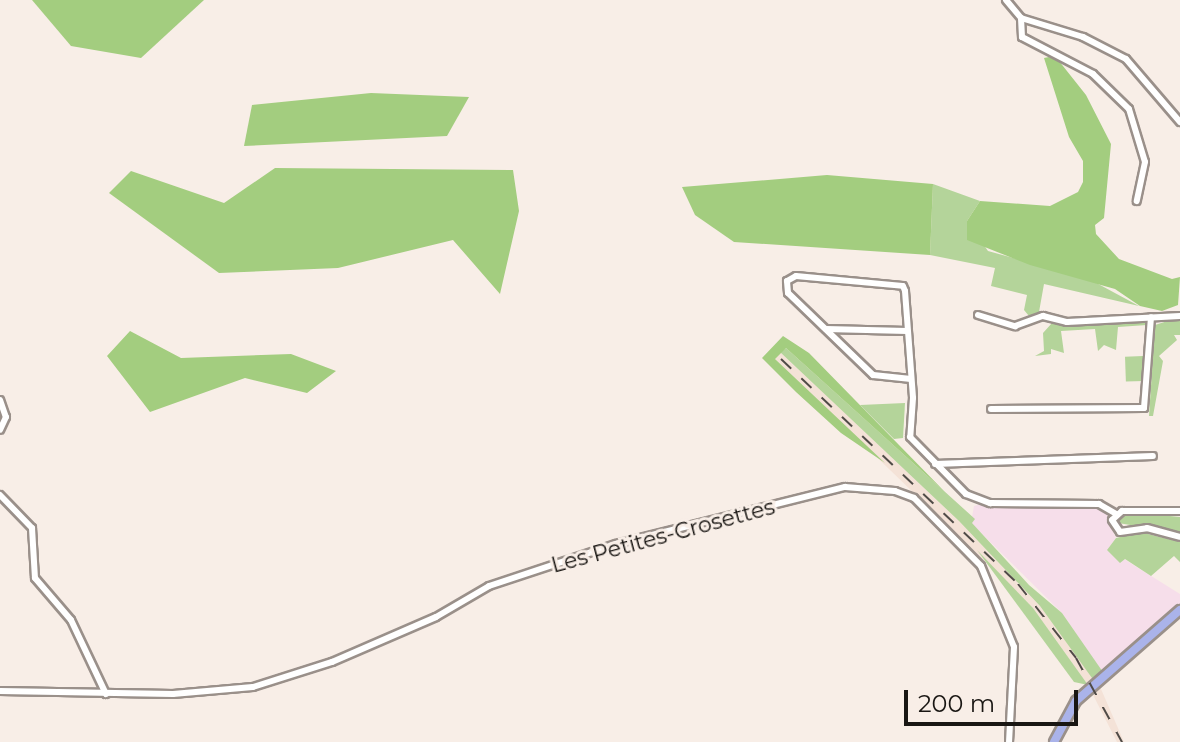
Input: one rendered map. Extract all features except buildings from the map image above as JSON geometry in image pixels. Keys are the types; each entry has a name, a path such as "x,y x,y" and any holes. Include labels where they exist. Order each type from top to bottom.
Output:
{"main road":[{"path":"1054,742 1076,701 1180,610"}],"street":[{"path":"1006,0 1021,18 1083,37 1126,59 1180,122"},
{"path":"1021,18 1022,37 1093,74 1129,109 1144,148 1137,201"},
{"path":"911,379 876,376 786,292 790,277 901,284 911,379 910,437 935,464 981,501 1099,504 1116,514 1180,511"},
{"path":"978,315 1015,326 1043,316 1067,322 1180,316"},
{"path":"991,409 1144,408 1151,317"},
{"path":"826,329 907,331"},
{"path":"0,400 6,417 0,430"},
{"path":"935,464 1153,456"},
{"name":"Les Petites-Crosettes","path":"0,691 106,694 197,692 270,683 436,617 489,586 616,544 845,487 895,491 914,498 981,566 1014,647 1009,742"},
{"path":"0,495 32,528 35,578 71,620 106,694"},
{"path":"1116,514 1113,525 1120,532 1147,528 1180,537"}],"shaded area":[{"path":"780,352 959,521 1040,606 1101,689 1124,742 1117,742 1088,685 1033,608 774,358"},
{"path":"1099,505 1113,515 1111,528 1116,538 1108,549 1180,594 1180,605 1161,622 1167,628 1103,673 1062,613 971,523 974,506"}],"green space":[{"path":"32,0 204,0 141,58 71,46"},
{"path":"1044,58 1059,61 1086,95 1111,144 1104,218 1095,225 1096,234 1119,259 1172,279 1180,277 1178,305 1162,311 1140,306 1115,289 1030,265 967,240 967,221 980,201 1050,206 1078,192 1083,182 1083,161 1069,137"},
{"path":"371,93 469,97 447,136 244,146 252,105"},
{"path":"275,168 513,170 519,211 500,294 453,240 338,268 219,273 109,193 131,171 224,203"},
{"path":"827,175 933,184 930,255 734,242 695,215 682,187"},
{"path":"933,184 980,201 967,221 988,251 1089,279 1139,306 1044,284 1039,312 1029,316 1024,310 1027,295 991,286 995,268 930,255"},
{"path":"1180,317 1180,335 1174,335 1177,340 1159,356 1163,361 1153,416 1149,416 1155,325"},
{"path":"1147,319 1147,325 1118,327 1116,350 1104,345 1098,351 1095,329 1061,331 1064,353 1051,349 1051,354 1035,356 1044,351 1043,333 1052,323"},
{"path":"130,331 181,358 291,354 336,371 307,393 245,378 150,412 107,356"},
{"path":"783,336 809,353 944,491 786,348 775,359 885,463 841,433 796,392 762,358"},
{"path":"786,348 975,519 972,523 1029,585 1062,613 1105,675 1096,681 1092,678 1040,606 959,521 780,352"},
{"path":"1143,356 1144,381 1126,382 1125,357"},
{"path":"905,403 903,438 894,439 860,405"},
{"path":"1140,513 1180,517 1180,533 1118,523 1123,515"},
{"path":"1140,532 1180,542 1180,562 1174,556 1151,576 1125,559 1120,563 1107,550 1116,538"},
{"path":"977,550 1033,608 1088,685 1074,682"}],"railway":[{"path":"781,359 1018,584 1076,658 1122,742"}]}
